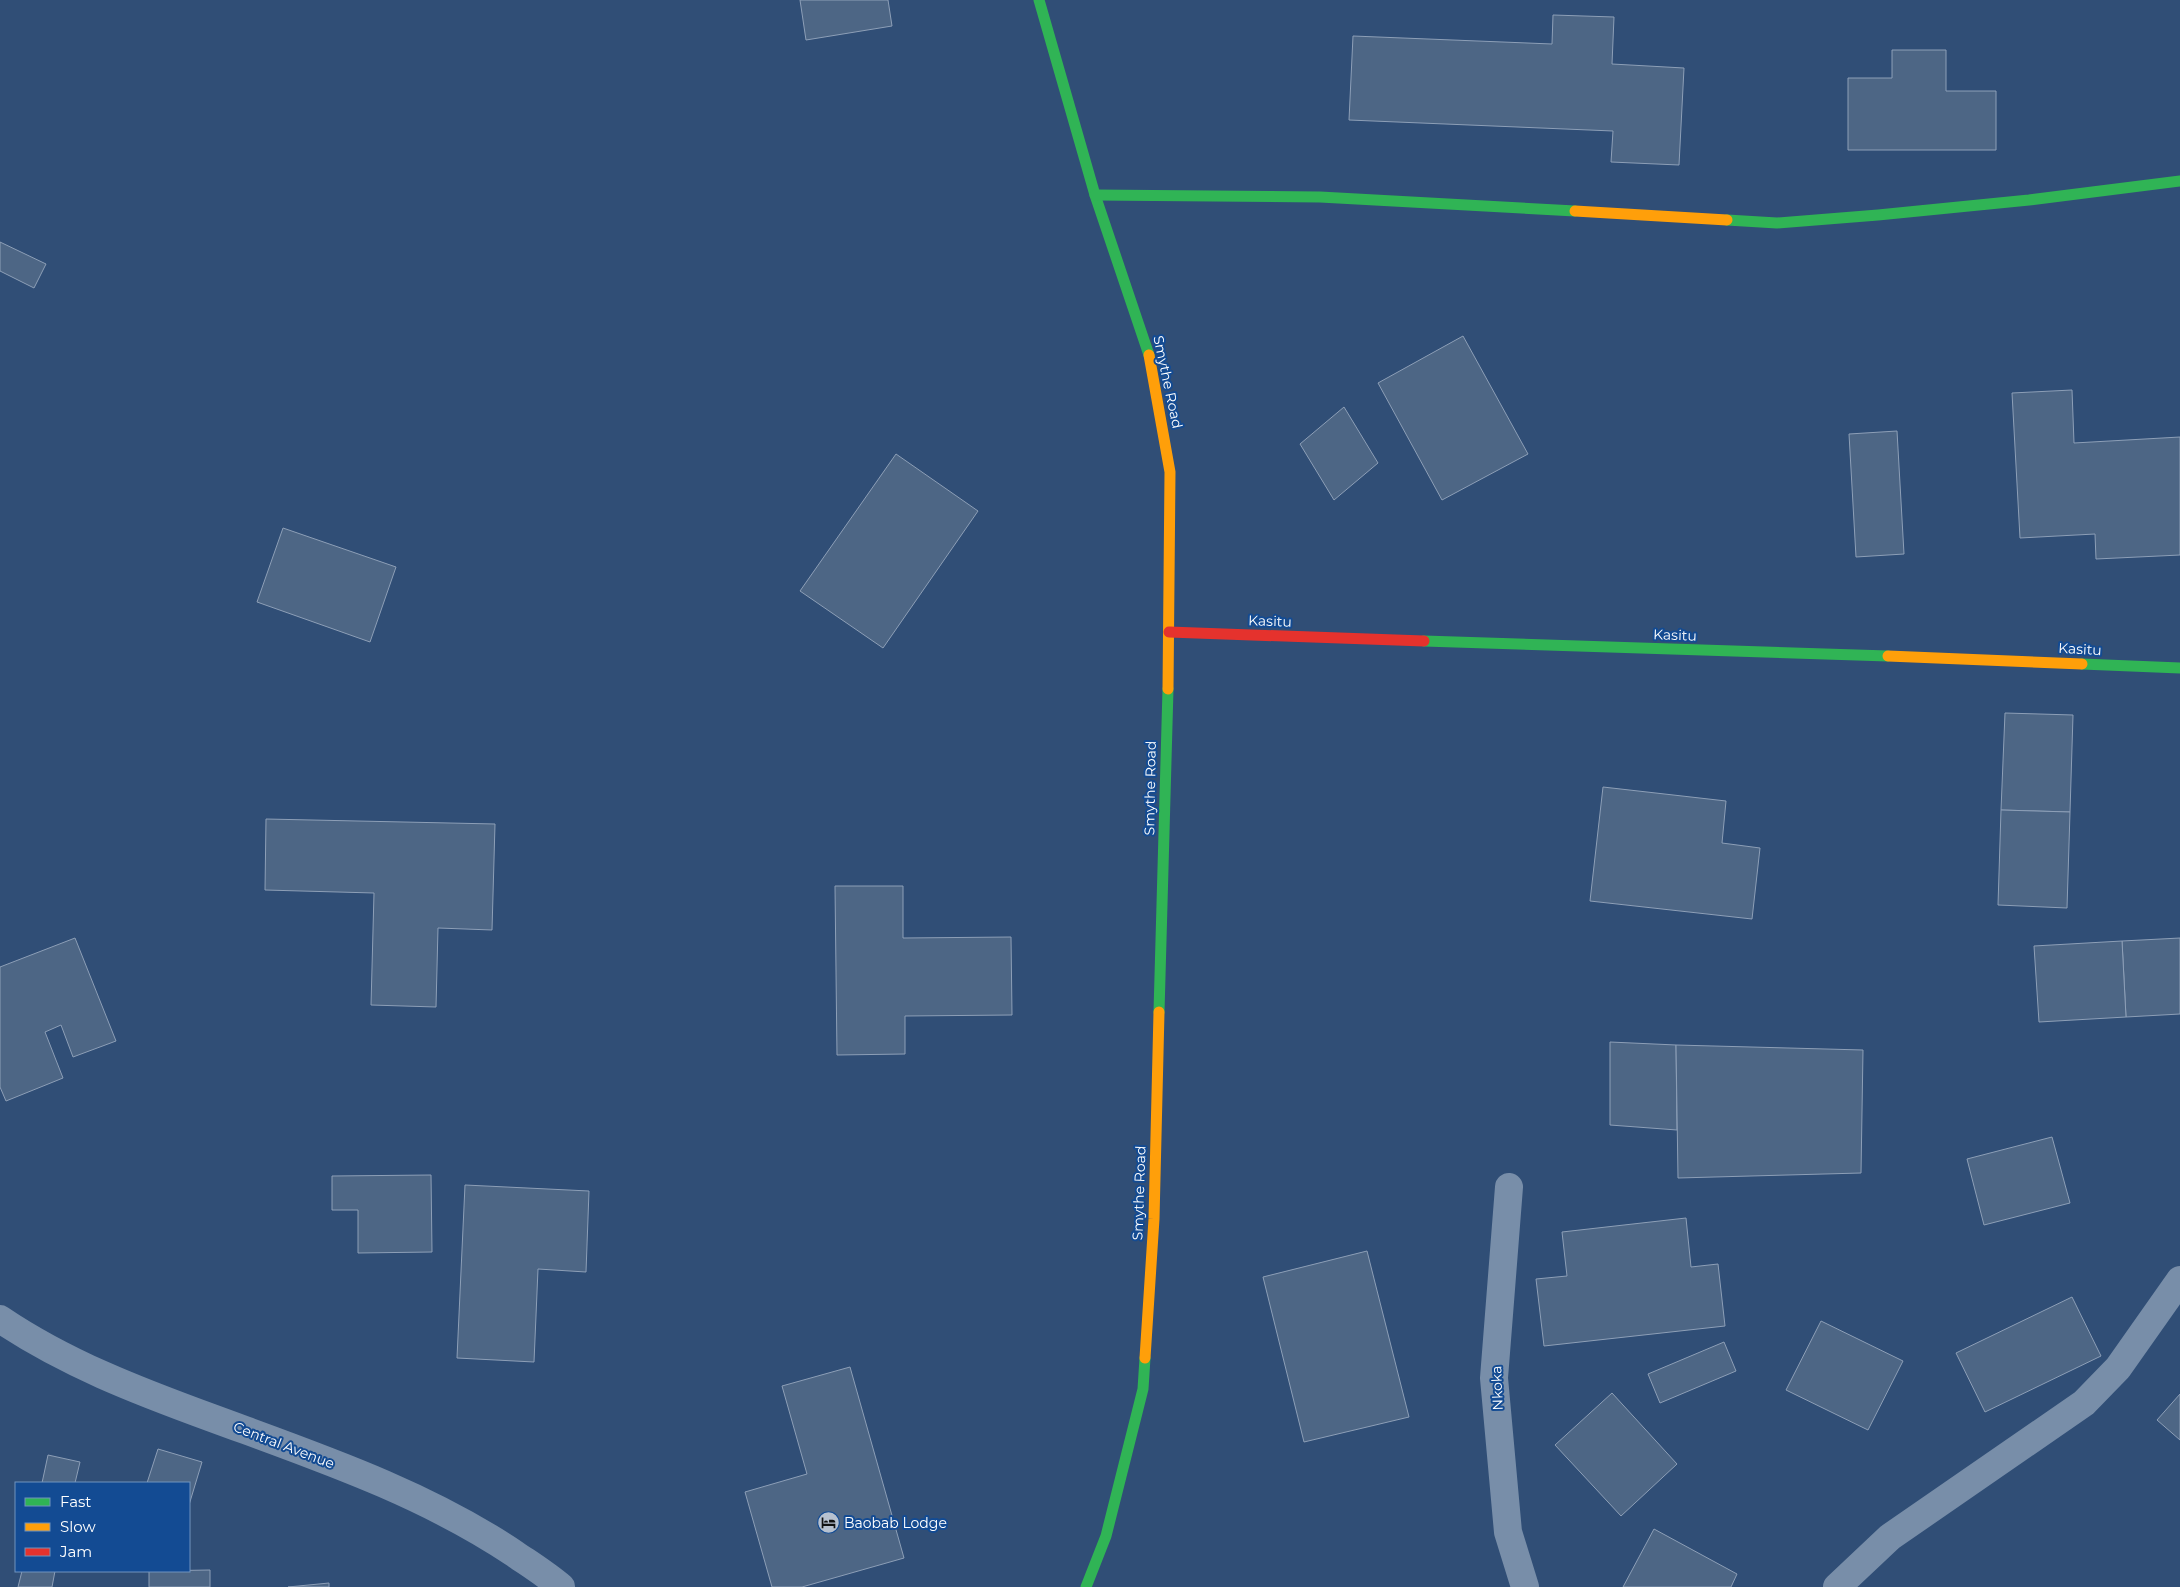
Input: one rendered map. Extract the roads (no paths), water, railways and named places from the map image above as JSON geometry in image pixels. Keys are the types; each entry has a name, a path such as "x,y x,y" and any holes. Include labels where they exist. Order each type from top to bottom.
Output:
{"street":[{"name":"Smythe Road","path":"1039,0 1095,195 1149,353 1170,472 1169,632 1154,1219 1143,1389 1106,1536 1086,1587"},
{"path":"1095,195 1320,197 1777,223 1832,220 2062,197 2180,181"},
{"name":"Kasitu","path":"1169,632 1958,658 2180,668"},
{"name":"Nkoka","path":"1509,1187 1494,1378 1508,1532 1525,1587"},
{"path":"1836,1587 1890,1537 2084,1402 2118,1368 2180,1280"},
{"name":"Central Avenue","path":"0,1318 29,1338 90,1370 161,1400 345,1468 419,1500 480,1531 561,1587"}],"place":[{"name":"Baobab Lodge","path":"828,1523"}]}
